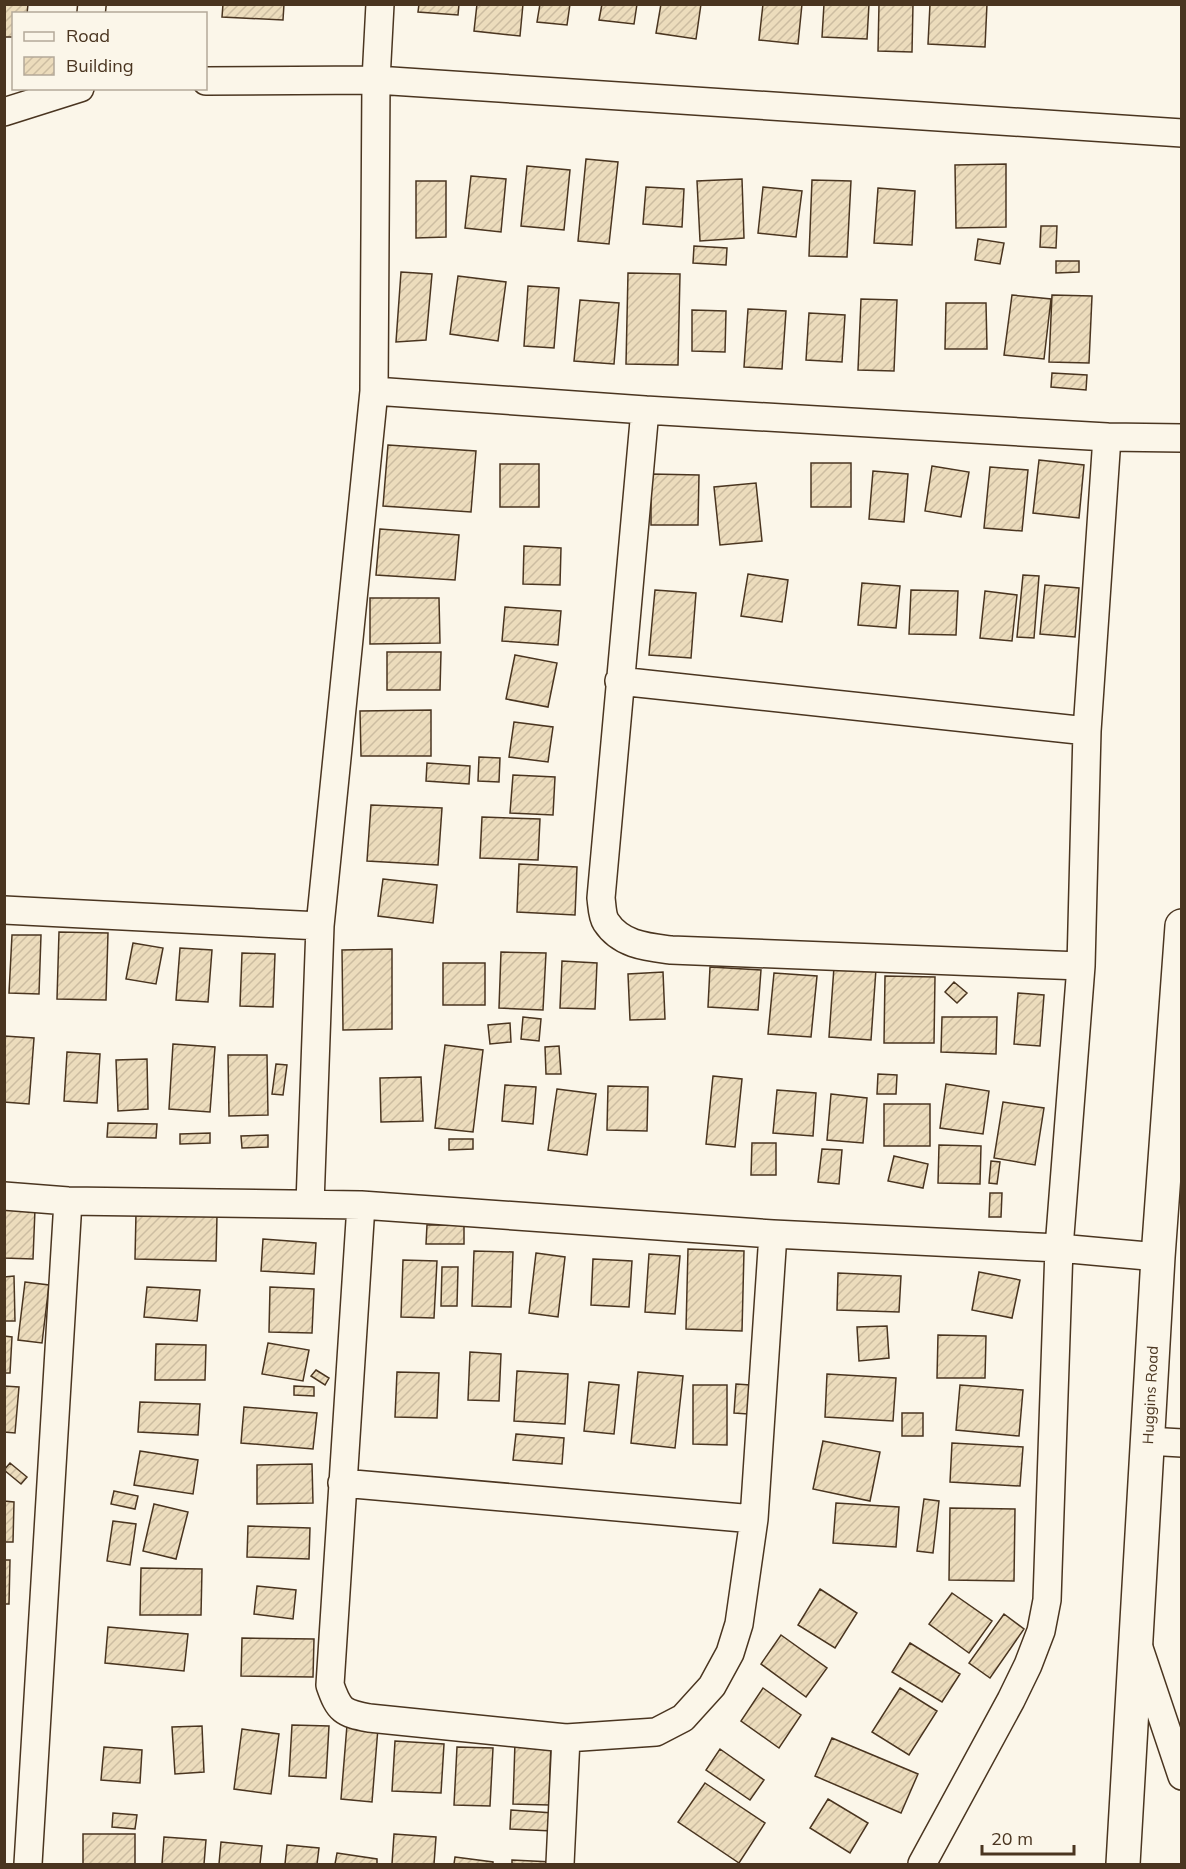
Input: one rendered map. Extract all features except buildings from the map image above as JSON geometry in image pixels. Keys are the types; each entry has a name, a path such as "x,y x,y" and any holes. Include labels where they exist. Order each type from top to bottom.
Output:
{"street":[{"path":"310,1204 320,926 374,392 376,80 380,4"},
{"path":"207,81 376,80 1182,133"},
{"path":"4,112 74,90"},
{"path":"374,392 1107,437 1182,438"},
{"path":"645,410 601,898 604,921 622,939 671,950 1081,966"},
{"path":"922,1864 1011,1700 1041,1632 1047,1600 1059,1248 1081,966 1087,731 1107,437"},
{"path":"619,681 1087,731"},
{"path":"4,910 320,926"},
{"name":"Huggins Road","path":"1124,1864 1158,1257 1174,1139 1182,926"},
{"path":"4,1196 68,1201 361,1205 773,1234 1059,1248 1158,1257"},
{"path":"28,1864 68,1201"},
{"path":"361,1205 330,1685 340,1709 369,1719 566,1738 656,1732 683,1718 712,1686 730,1653 740,1624 754,1519 773,1234"},
{"path":"1147,1441 1182,1443"},
{"path":"342,1484 754,1519"},
{"path":"1136,1639 1182,1776"},
{"path":"560,1864 566,1738"}]}
